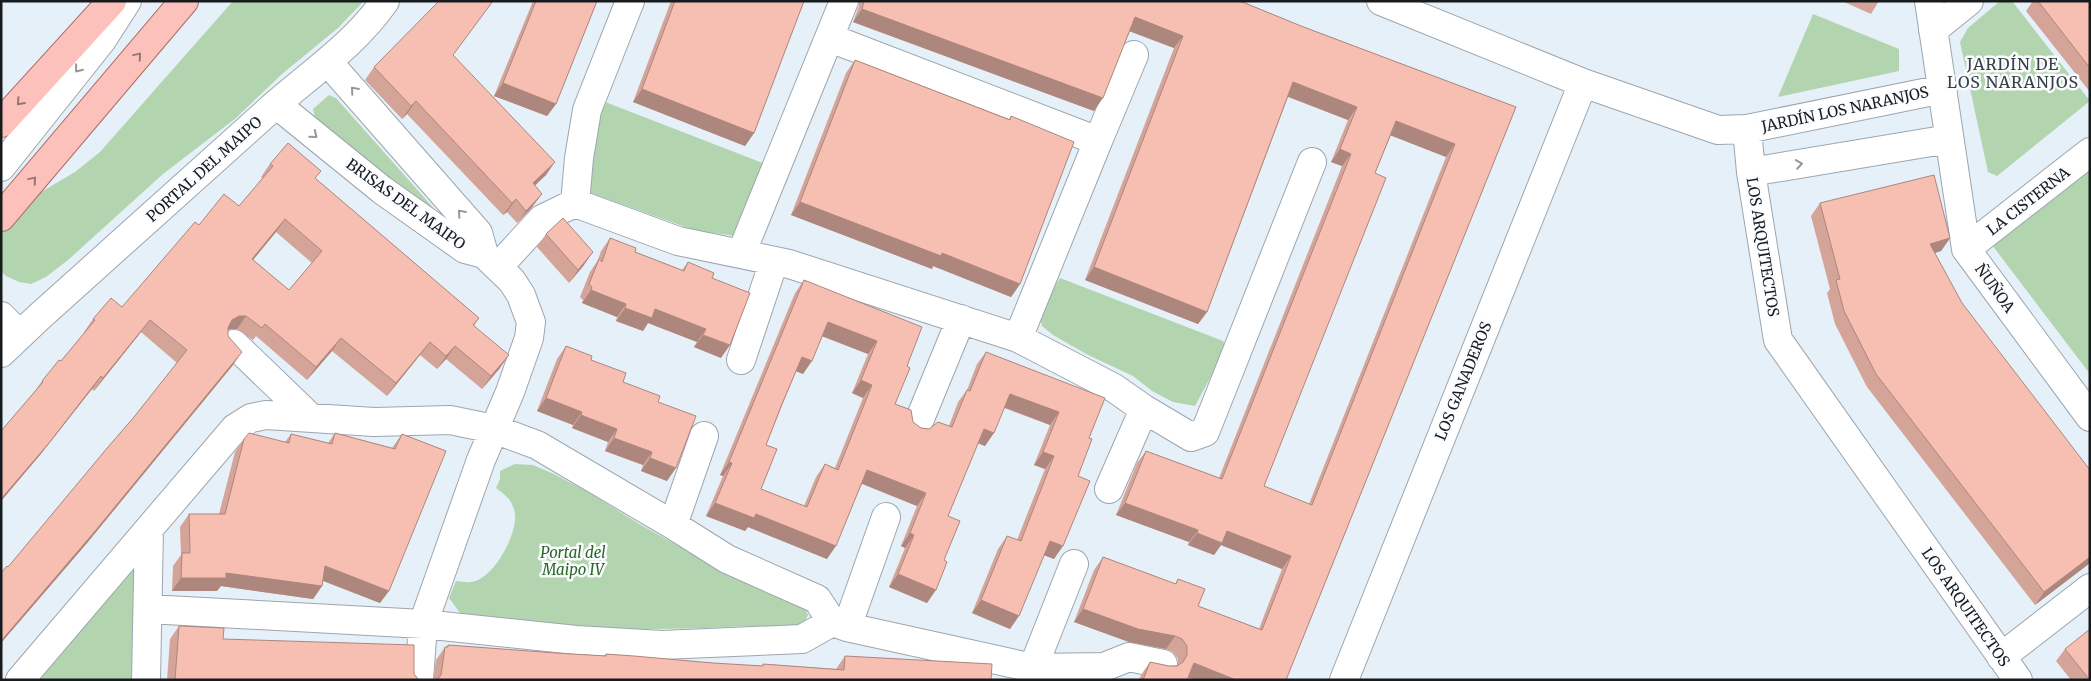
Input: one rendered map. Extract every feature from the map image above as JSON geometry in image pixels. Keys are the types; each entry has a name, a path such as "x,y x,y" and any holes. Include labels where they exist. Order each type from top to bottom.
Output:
{"main road":[{"path":"1,122 112,1"},
{"path":"1,217 184,1"}],"street":[{"path":"1,167 102,40 127,1"},
{"name":"PORTAL DEL MAIPO","path":"7,346 276,104 328,62 372,19 385,1"},
{"path":"575,203 579,158 587,110 630,1"},
{"path":"741,254 844,1"},
{"path":"1380,1 1583,83 1718,130 1747,129"},
{"name":"ÑUÑOA","path":"1929,1 1966,249 2090,417"},
{"path":"1933,30 1969,1"},
{"path":"830,38 1098,141"},
{"path":"1018,338 1134,55"},
{"name":"BRISAS DEL MAIPO","path":"328,62 478,233 491,261"},
{"name":"LOS GANADEROS","path":"1344,680 1583,83"},
{"name":"JARDÍN LOS NARANJOS","path":"1747,129 1943,89"},
{"name":"BRISAS DEL MAIPO","path":"276,104 382,190 465,249 491,261"},
{"name":"LOS ARQUITECTOS","path":"1747,129 1751,172 1778,340 2018,680"},
{"path":"1751,172 1949,139"},
{"name":"LA CISTERNA","path":"1966,249 2090,152"},
{"path":"419,680 423,624 529,338 531,322 521,295 512,281 491,261 542,219 575,203 678,241 789,264 1018,338 1114,388 1190,437 1205,432 1312,162"},
{"path":"741,360 774,261"},
{"name":"PORTAL DEL MAIPO","path":"1,316 7,346"},
{"path":"917,426 961,319"},
{"path":"234,344 311,418"},
{"path":"1109,489 1144,409"},
{"path":"20,680 235,428 251,418 266,415 374,422 450,420 494,429 537,445 673,524 727,559 817,598 840,625"},
{"path":"673,524 704,436"},
{"path":"840,625 886,517"},
{"path":"146,680 150,529"},
{"path":"1034,668 1074,564"},
{"path":"2001,657 2090,588"},
{"path":"148,609 423,624 576,640 662,645 802,639 840,625 1034,668 1102,673 1129,657 1163,664"}],"green space":[{"path":"233,1 364,1 338,28 282,74 236,118 163,174 68,260 46,277 31,284 19,282 6,276 1,271 1,230 17,211 36,195 75,172 100,152"},
{"path":"2000,1 2012,1 2090,101 1997,176 1988,172 1960,42 1968,28"},
{"path":"1813,14 1899,49 1899,71 1778,97"},
{"path":"329,95 336,98 445,221 444,232 315,118 313,109"},
{"path":"600,100 768,165 737,236 697,231 590,193 587,161"},
{"path":"2090,170 2090,374 1992,245"},
{"path":"1060,278 1223,341 1225,345 1215,369 1195,406 1173,402 1152,391 1133,376 1088,355 1053,335 1042,326 1040,319 1050,293"},
{"name":"Portal del Maipo IV","path":"515,464 533,465 554,474 730,575 804,607 808,615 801,629 758,629 746,626 613,630 463,617 449,598 456,581 471,582 487,574 502,555 512,534 515,524 513,506 506,496 496,488 500,479 500,471"},
{"path":"138,565 136,680 35,680 130,569"}],"building":[{"path":"439,1 493,1 453,55 555,162 533,183 542,194 526,211 516,199 512,203 416,101 411,106 374,67"},
{"path":"536,1 597,1 556,104 503,83"},
{"path":"675,1 804,1 754,133 642,89"},
{"path":"864,1 1240,1 1516,107 1286,680 1236,680 1194,663 1187,680 1143,680 1150,662 1177,666 1183,662 1187,655 1187,646 1182,639 1138,629 1083,609 1103,557 1176,584 1178,579 1205,589 1198,606 1262,630 1291,556 1227,531 1222,543 1197,533 1198,530 1125,503 1146,451 1222,479 1351,154 1340,149 1357,107 1293,82 1207,312 1094,267 1183,36 1135,17 1103,98 862,9","holes":["1396,121 1455,144 1312,505 1264,486 1386,178 1375,173"]},
{"path":"2038,1 2090,1 2090,68"},
{"path":"855,60 1010,120 1011,116 1074,142 1020,284 942,253 941,256 800,202"},
{"path":"288,143 321,171 315,178 479,318 473,325 509,355 491,376 455,346 446,356 430,342 396,383 341,338 316,367 265,324 262,328 246,316 239,316 232,320 228,328 228,336 242,352 96,530 1,641 1,573 134,417 187,350 150,320 103,378 101,376 49,443 1,499 1,431 43,382 59,360 61,361 95,320 93,319 111,298 122,307 195,222 199,225 224,194 239,206 273,166 270,164","holes":["285,219 322,251 289,290 252,259"]},
{"path":"1934,175 1950,238 1930,244 1962,303 2090,470 2090,557 2044,592 1876,374 1844,311 1836,280 1840,279 1820,203"},
{"path":"563,218 593,252 578,270 546,234"},
{"path":"610,238 636,248 635,252 684,271 688,262 714,273 712,278 750,293 730,345 703,335 706,329 655,309 652,318 625,308 626,304 591,290 592,287 589,284 599,259 602,262"},
{"path":"804,280 922,327 907,366 910,368 895,404 911,410 913,422 921,428 929,429 938,422 952,427 967,390 970,391 986,352 1105,398 1089,438 1092,439 1078,476 1090,481 1063,546 1050,541 1019,616 981,600 1007,536 1021,541 1054,456 1043,452 1059,412 1010,394 994,433 984,429 948,516 960,521 944,560 947,562 936,590 898,574 914,535 910,533 926,493 867,470 836,546 756,514 754,518 715,503 732,463 729,462","holes":["828,322 877,341 861,380 872,385 838,470 825,464 807,507 761,489 777,449 766,445 782,404 802,357 812,361"]},
{"path":"566,346 592,356 591,360 626,373 623,382 660,396 658,402 696,416 676,468 650,458 652,452 614,438 617,429 581,415 582,412 546,398"},
{"path":"249,433 289,443 291,434 332,444 335,433 395,449 402,434 446,451 389,591 325,566 322,586 226,573 226,578 181,578 182,553 190,553 189,514 225,514 244,439"},
{"path":"179,626 224,628 223,639 414,645 414,674 419,680 175,680"},
{"path":"2090,629 2090,679 2089,679 2065,649"},
{"path":"448,645 844,670 845,656 992,664 991,680 437,680 441,675 445,647 448,647"}],"district":[{"name":"JARDÍN DE LOS NARANJOS","path":"2013,73"}]}
